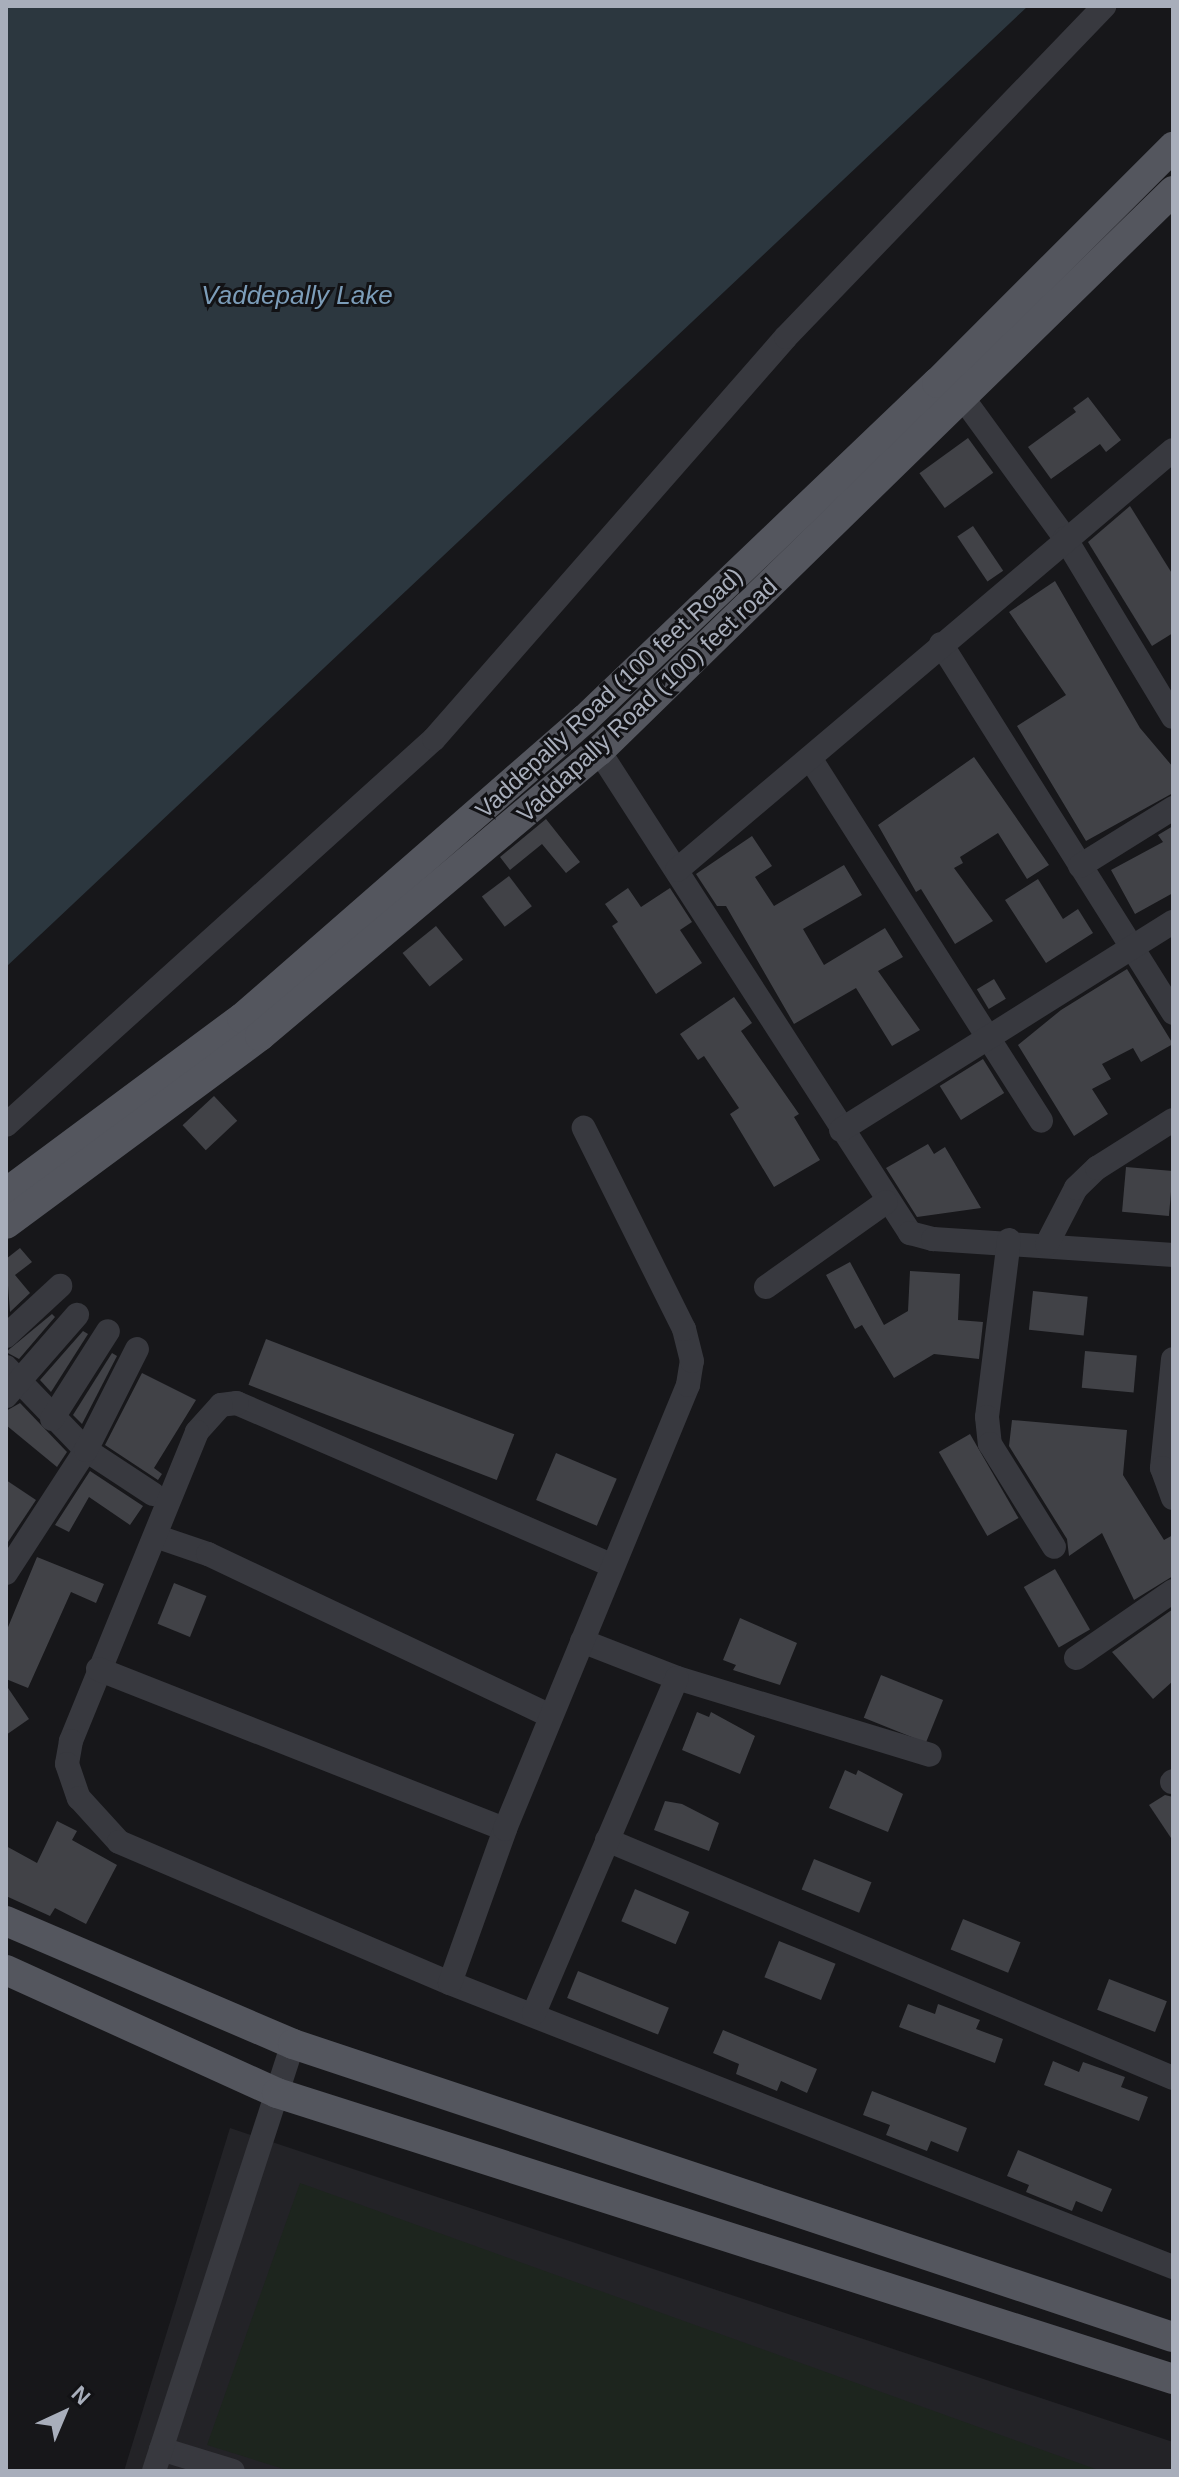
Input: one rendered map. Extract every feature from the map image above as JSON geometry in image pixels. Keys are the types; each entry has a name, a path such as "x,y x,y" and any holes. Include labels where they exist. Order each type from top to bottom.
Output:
{"main road":[{"name":"Vaddepally Road (100 feet Road)","path":"6,1193 242,1018 404,881 584,720 954,385 1173,147"},
{"name":"Vaddapally Road (100) feet road","path":"6,1224 260,1036 599,751 908,455 954,385 1173,191"},
{"path":"6,1921 293,2044 1173,2337"},
{"path":"6,1970 277,2093 1173,2379"}],"street":[{"path":"6,1125 434,739 786,337 1104,6"},
{"path":"954,385 1065,538 1173,717"},
{"path":"677,870 1065,538 1173,450"},
{"path":"941,644 1173,1013"},
{"path":"599,751 886,1202 910,1233 933,1239 1009,1240 1173,1255"},
{"path":"810,758 1041,1121"},
{"path":"1080,866 1173,808"},
{"path":"841,1130 1173,922"},
{"path":"1047,1244 1076,1188 1097,1168 1173,1120"},
{"path":"450,1983 505,1829 550,1716 611,1565 677,1419 692,1361 684,1329 584,1128"},
{"path":"766,1287 886,1202"},
{"path":"1009,1240 987,1417 990,1444 1054,1547"},
{"path":"6,1336 60,1286"},
{"path":"77,1315 11,1381 86,1450 153,1494"},
{"path":"52,1419 108,1331"},
{"path":"6,1573 86,1450 137,1349"},
{"path":"1173,1359 1162,1468 1173,1498"},
{"path":"611,1565 237,1403 221,1405 197,1432 158,1537 98,1669 67,1764 79,1798 99,1825 119,1842 450,1983 534,2013 1173,2267"},
{"path":"158,1537 208,1554 550,1716"},
{"path":"1076,1658 1173,1591"},
{"path":"582,1641 677,1678 930,1755"},
{"path":"98,1669 505,1829"},
{"path":"534,2013 677,1678"},
{"path":"607,1840 1173,2078"},
{"path":"233,2471 158,2460 293,2044"}],"shaded area":[{"path":"230,2128 1173,2442 1173,2471 124,2471"},
{"path":"300,2183 1101,2471 290,2471 207,2445"}],"water":[{"name":"Vaddepally Lake","path":"6,6 1028,6 6,967"}],"building":[{"path":"1088,397 1121,440 1106,452 1100,444 1051,479 1028,447 1076,412 1073,408"},
{"path":"968,438 993,473 945,508 919,473"},
{"path":"1130,506 1173,575 1173,633 1152,646 1088,542"},
{"path":"973,526 1003,571 987,581 957,537"},
{"path":"1055,581 1140,728 1173,767 1173,793 1086,841 1017,726 1066,695 1009,612"},
{"path":"974,757 1049,865 1027,879 998,833 960,857 963,863 954,868 993,921 955,944 921,889 916,892 878,825"},
{"path":"546,819 580,862 566,873 542,844 510,870 500,857"},
{"path":"1173,826 1173,893 1135,914 1111,870 1163,842 1158,835"},
{"path":"752,836 772,866 755,877 774,906 844,865 862,895 803,929 824,965 885,928 903,957 878,971 920,1030 892,1046 856,988 794,1024 726,906 717,906 696,874"},
{"path":"509,876 532,906 505,927 482,896"},
{"path":"1038,879 1063,919 1078,909 1093,933 1046,963 1005,900"},
{"path":"628,888 641,907 670,888 692,922 680,930 702,963 656,994 612,926 618,922 605,904"},
{"path":"436,926 463,959 430,986 403,953"},
{"path":"1127,969 1173,1044 1141,1062 1133,1048 1102,1064 1111,1079 1092,1089 1108,1114 1074,1136 1018,1045 1061,1010"},
{"path":"994,979 1006,999 989,1009 977,989"},
{"path":"734,997 752,1023 741,1031 799,1114 794,1117 820,1160 774,1187 730,1114 739,1108 704,1056 698,1060 680,1034"},
{"path":"983,1059 1004,1093 961,1120 940,1086"},
{"path":"214,1096 237,1121 206,1150 183,1125"},
{"path":"928,1144 934,1154 945,1147 981,1208 917,1217 886,1168"},
{"path":"1126,1167 1173,1171 1169,1216 1122,1212"},
{"path":"20,1248 32,1262 15,1275 30,1293 10,1312 6,1259"},
{"path":"850,1262 884,1325 908,1311 910,1271 960,1274 958,1320 983,1322 979,1359 934,1354 894,1378 862,1325 855,1329 826,1275"},
{"path":"1033,1291 1088,1297 1084,1336 1029,1330"},
{"path":"52,1314 55,1317 19,1359 6,1352"},
{"path":"83,1331 88,1334 51,1392 40,1380"},
{"path":"266,1339 514,1434 497,1480 248,1385"},
{"path":"1085,1351 1137,1356 1134,1392 1082,1388"},
{"path":"112,1353 117,1356 82,1424 73,1415"},
{"path":"142,1373 196,1400 154,1468 162,1474 158,1480 105,1445"},
{"path":"20,1403 67,1452 57,1467 6,1425 6,1411"},
{"path":"1012,1420 1127,1430 1123,1475 1164,1540 1173,1535 1173,1576 1134,1600 1102,1533 1069,1556 1067,1539 1009,1446"},
{"path":"970,1434 1019,1518 987,1536 939,1452"},
{"path":"556,1453 617,1479 597,1526 536,1500"},
{"path":"90,1471 143,1506 130,1525 89,1497 69,1532 55,1525"},
{"path":"6,1480 36,1500 6,1545"},
{"path":"37,1557 104,1584 96,1603 71,1592 28,1688 6,1679 6,1632"},
{"path":"1055,1569 1090,1630 1059,1648 1024,1587"},
{"path":"174,1583 206,1596 190,1637 158,1624"},
{"path":"1173,1609 1173,1681 1153,1699 1112,1652"},
{"path":"740,1618 797,1643 780,1685 733,1670 736,1665 723,1660"},
{"path":"881,1675 943,1700 926,1743 864,1718"},
{"path":"6,1685 29,1719 6,1735"},
{"path":"697,1712 709,1717 711,1712 755,1736 740,1774 682,1750"},
{"path":"845,1770 856,1775 858,1770 903,1794 888,1832 829,1808"},
{"path":"1165,1795 1173,1797 1173,1841 1149,1805"},
{"path":"665,1801 682,1804 719,1823 709,1851 654,1830"},
{"path":"57,1821 77,1831 72,1840 117,1865 86,1924 55,1908 50,1916 6,1896 6,1846 37,1863"},
{"path":"814,1859 871,1882 859,1913 802,1890"},
{"path":"635,1889 689,1912 676,1944 621,1921"},
{"path":"963,1919 1020,1942 1008,1973 951,1950"},
{"path":"779,1941 836,1964 821,2000 764,1977"},
{"path":"578,1971 669,2008 658,2035 567,1998"},
{"path":"1109,1979 1167,2001 1155,2032 1097,2010"},
{"path":"908,2004 935,2014 938,2004 980,2020 976,2029 1003,2039 995,2063 899,2027"},
{"path":"723,2030 817,2069 807,2093 781,2081 777,2091 736,2074 739,2064 713,2053"},
{"path":"1053,2061 1079,2072 1083,2062 1125,2077 1121,2087 1148,2097 1139,2121 1044,2085"},
{"path":"872,2091 967,2128 958,2152 931,2141 927,2151 886,2135 890,2125 863,2115"},
{"path":"1018,2150 1112,2189 1102,2212 1076,2201 1072,2211 1026,2192 1029,2185 1007,2176"}]}
